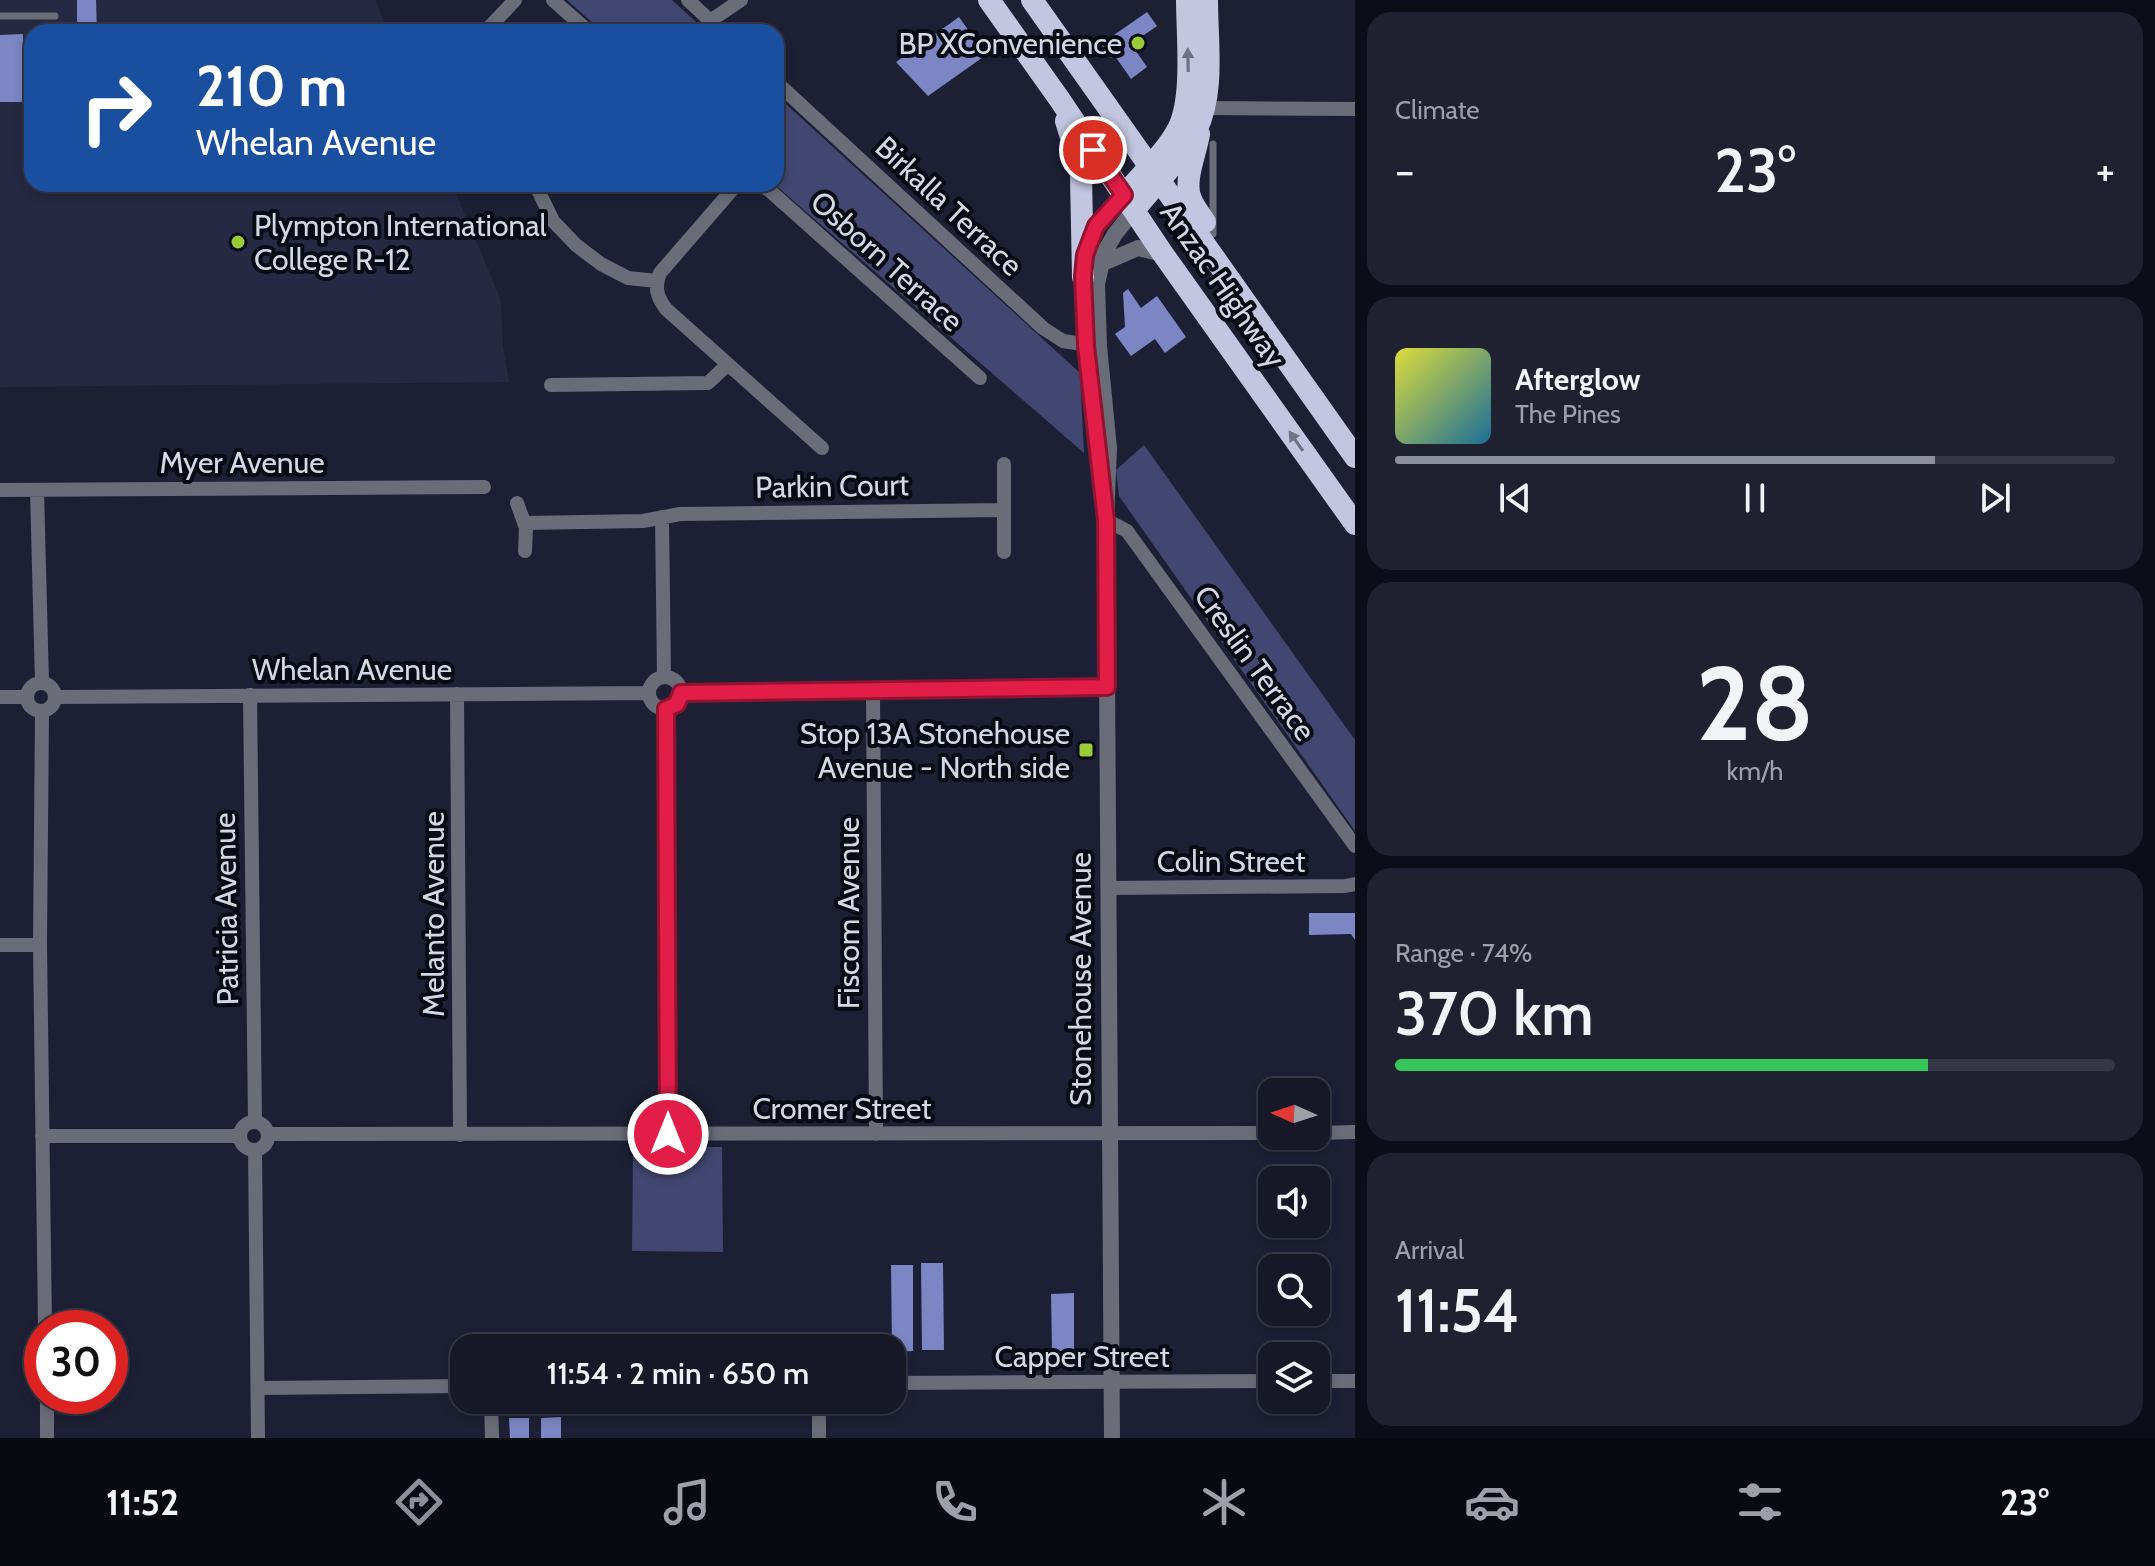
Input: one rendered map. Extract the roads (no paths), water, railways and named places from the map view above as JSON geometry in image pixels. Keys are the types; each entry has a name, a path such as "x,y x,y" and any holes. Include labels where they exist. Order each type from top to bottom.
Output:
{"highway":[{"name":"Anzac Highway","path":"989,0 1163,254 1348,501 1355,524"},
{"name":"Anzac Highway","path":"1032,0 1355,457"},
{"path":"1187,0 1188,75 1185,106 1196,115"},
{"path":"1207,0 1208,64 1196,115 1197,152 1188,188 1193,203 1250,287 1257,321"},
{"path":"1060,100 1079,163 1092,270"},
{"path":"1113,113 1141,133 1150,135 1196,115"},
{"path":"1129,203 1154,172 1173,136 1196,115"}],"street":[{"path":"492,24 515,0"},
{"path":"553,0 580,24"},
{"path":"688,0 713,24"},
{"path":"710,21 741,0"},
{"name":"Birkalla Terrace","path":"784,89 1043,328 1063,341 1092,346"},
{"path":"1196,115 1355,109"},
{"path":"539,192 553,221 576,245 618,274 657,281"},
{"path":"730,192 660,273 658,298 666,309 822,448"},
{"name":"Osborn Terrace","path":"771,192 980,378"},
{"name":"Stonehouse Avenue","path":"1112,1438 1106,520 1109,448 1092,346 1092,270 1085,255 1096,226 1129,203"},
{"path":"1092,270 1138,248 1163,254"},
{"path":"551,385 708,383 728,364"},
{"path":"1004,464 1004,552"},
{"name":"Myer Avenue","path":"0,490 484,487"},
{"path":"37,490 42,683"},
{"path":"517,503 526,528 525,551"},
{"name":"Parkin Court","path":"524,523 643,521 680,514 1004,510"},
{"path":"662,517 664,677"},
{"name":"Creslin Terrace","path":"1106,520 1127,531 1355,846"},
{"path":"664,677 676,681 681,693 677,704 666,709 654,704 649,693 654,682 664,677"},
{"path":"42,683 50,686 55,697 52,706 42,711 30,706 27,697 32,687 42,683"},
{"path":"681,693 1107,687"},
{"name":"Fiscom Avenue","path":"873,691 876,1134"},
{"name":"Whelan Avenue","path":"55,697 649,693"},
{"name":"Melanto Avenue","path":"457,694 460,1135"},
{"name":"Patricia Avenue","path":"250,695 255,1121"},
{"path":"0,697 27,697"},
{"path":"666,709 668,1134"},
{"path":"42,711 40,945 45,1310"},
{"name":"Colin Street","path":"1108,888 1355,884"},
{"path":"0,945 40,945"},
{"path":"255,1121 265,1125 269,1134 265,1146 255,1151 244,1146 240,1136 245,1125 255,1121"},
{"path":"1330,1133 1355,1132"},
{"name":"Cromer Street","path":"269,1134 1258,1133"},
{"path":"42,1136 240,1136"},
{"path":"255,1151 258,1438"},
{"name":"Capper Street","path":"906,1383 1258,1381"},
{"path":"1330,1381 1355,1381"},
{"path":"258,1388 450,1386"},
{"path":"47,1414 47,1438"},
{"path":"491,1414 492,1438"},
{"path":"819,1414 819,1438"}],"lane":[{"path":"0,16 55,16"},
{"path":"1213,144 1213,234"}],"place":[{"name":"BP XConvenience","path":"1138,43"},
{"name":"Plympton International College R-12","path":"238,242"},
{"name":"Stop 13A Stonehouse Avenue - North side","path":"1086,750"}]}
